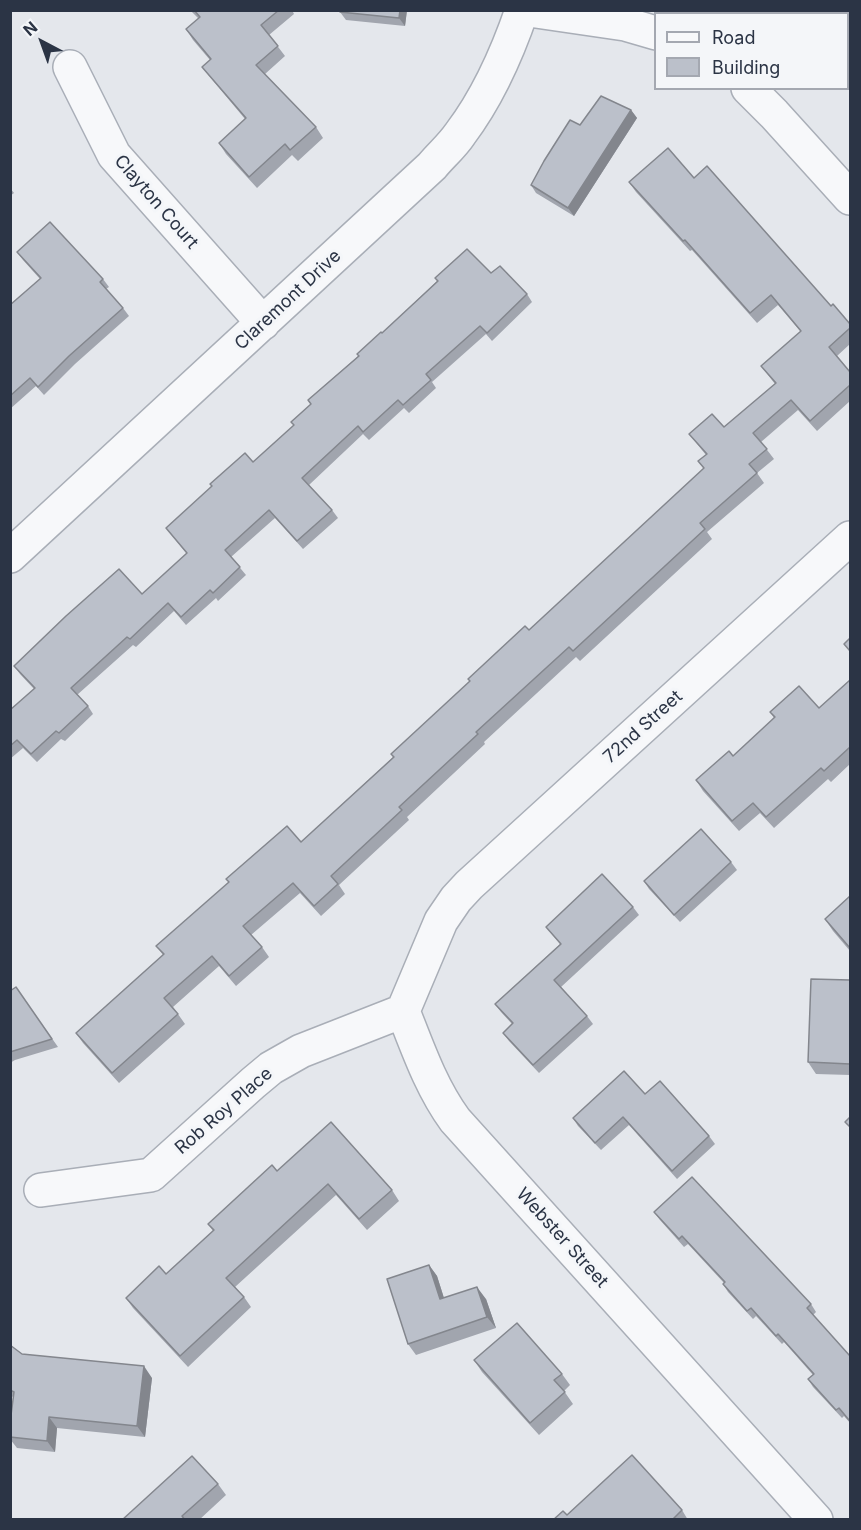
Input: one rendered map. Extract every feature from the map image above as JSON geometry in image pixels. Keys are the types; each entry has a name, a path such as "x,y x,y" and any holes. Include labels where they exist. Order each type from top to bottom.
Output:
{"street":[{"name":"Claremont Drive","path":"10,556 432,166 459,136 481,104 511,41 522,10"},
{"path":"529,10 625,24 654,32"},
{"name":"Clayton Court","path":"70,67 114,155 263,323"},
{"path":"750,90 850,198"},
{"name":"72nd Street","path":"403,1011 441,921 469,885 850,538"},
{"name":"Rob Roy Place","path":"41,1190 151,1175 271,1068 301,1051 403,1011"},
{"name":"Webster Street","path":"403,1011 434,1088 455,1120 816,1520"}],"building":[{"path":"194,10 279,10 261,25 278,46 256,65 316,127 290,150 285,144 249,177 219,143 246,118 202,67 211,59 186,29 200,17"},
{"path":"340,10 400,10 399,18 340,12"},
{"path":"819,10 850,10 849,44 849,12 820,12"},
{"path":"601,96 631,110 568,208 531,185 570,120 580,125"},
{"path":"668,148 694,178 707,166 831,306 833,304 850,324 850,328 829,347 850,372 850,385 810,421 791,400 753,433 767,449 749,464 757,473 700,523 705,529 573,651 569,647 476,732 478,734 399,807 402,810 331,876 338,884 314,906 293,883 243,926 262,947 229,976 212,956 164,998 178,1014 112,1073 76,1033 164,954 156,946 229,882 226,879 287,826 301,842 394,757 391,754 525,626 529,630 704,468 698,461 707,454 689,434 712,414 724,427 776,383 761,366 801,331 771,295 750,313 629,182"},
{"path":"50,222 103,279 100,282 123,308 38,387 30,378 10,396 10,305 41,278 17,252"},
{"path":"467,249 491,273 500,266 527,294 487,333 480,326 426,374 431,380 403,405 398,400 363,432 358,426 302,478 332,510 297,541 269,510 225,550 240,567 213,593 210,590 181,617 168,603 130,639 127,637 71,688 88,706 59,733 56,731 31,754 17,740 10,746 10,710 35,688 14,666 119,569 142,594 187,553 166,528 245,453 253,462 294,425 291,422 311,404 308,400 359,356 357,354 438,281 435,278"},
{"path":"850,638 850,651 844,644"},
{"path":"850,680 850,747 824,771 821,768 766,817 753,803 732,821 696,780 729,751 733,756 775,717 770,712 799,686 819,708"},
{"path":"701,829 731,862 674,915 644,881"},
{"path":"602,874 633,907 554,980 587,1016 533,1065 503,1033 513,1023 495,1004 561,944 546,927"},
{"path":"850,896 850,948 825,919"},
{"path":"811,979 850,980 850,1064 808,1062"},
{"path":"16,987 52,1039 10,1052 10,991"},
{"path":"624,1071 645,1094 660,1081 709,1136 672,1171 623,1117 595,1143 573,1118"},
{"path":"850,1117 850,1127 845,1122"},
{"path":"331,1122 392,1190 359,1219 328,1184 226,1278 244,1297 180,1356 126,1298 159,1266 166,1274 214,1230 208,1224 272,1165 277,1171"},
{"path":"692,1177 811,1304 807,1308 850,1356 849,1420 839,1408 836,1410 808,1379 814,1374 778,1334 776,1336 751,1308 747,1311 723,1284 725,1282 682,1236 679,1239 654,1212"},
{"path":"429,1265 440,1299 477,1287 487,1317 408,1344 387,1279"},
{"path":"517,1323 562,1374 554,1380 565,1392 530,1423 474,1360"},
{"path":"10,1345 22,1354 144,1366 137,1426 49,1417 47,1441 10,1437 14,1392 10,1390"},
{"path":"632,1455 682,1510 672,1520 553,1520 563,1511 567,1515"},
{"path":"192,1456 218,1484 182,1516 185,1520 122,1520"}]}
